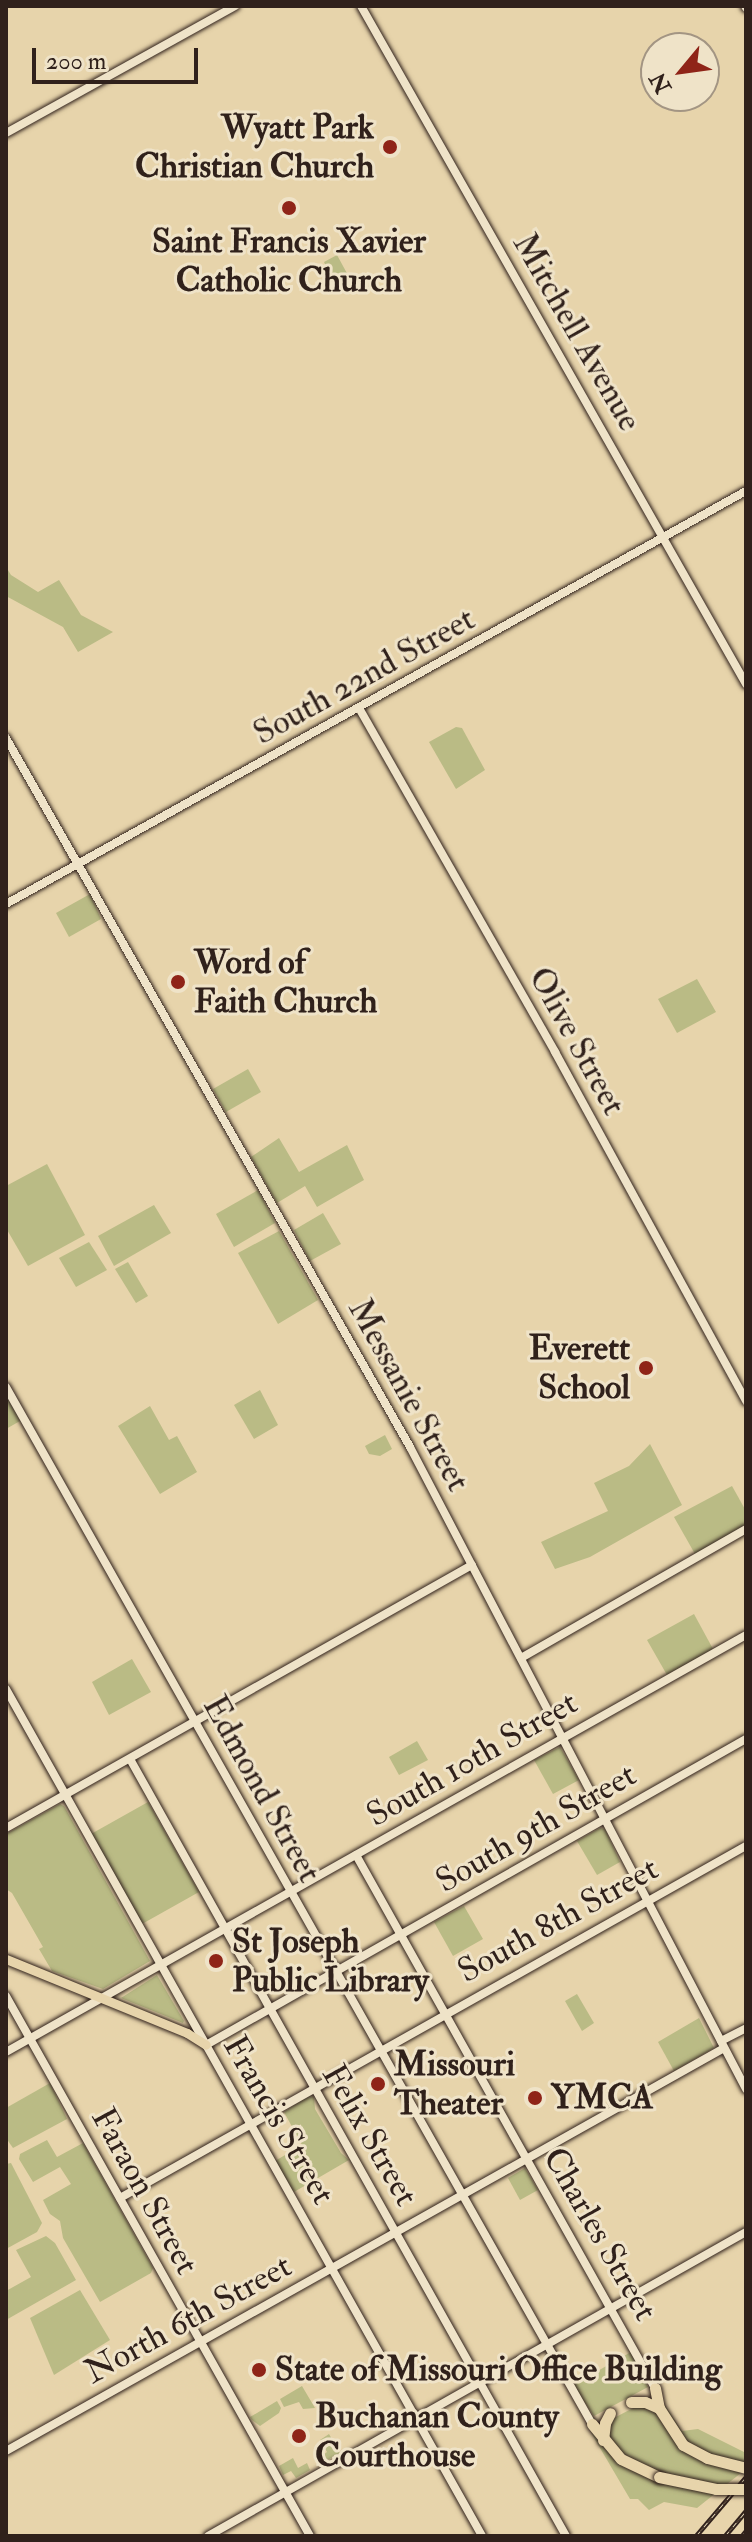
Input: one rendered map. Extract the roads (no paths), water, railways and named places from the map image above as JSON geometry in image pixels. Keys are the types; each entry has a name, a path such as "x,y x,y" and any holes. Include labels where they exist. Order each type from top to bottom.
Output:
{"highway":[{"path":"655,2388 659,2408 683,2445 707,2458 746,2468"},
{"path":"631,2402 645,2402 659,2408"},
{"path":"603,2440 610,2413"},
{"path":"592,2424 621,2459 659,2477 716,2489 746,2489"}],"main road":[{"path":"6,133 235,6"},
{"name":"Mitchell Avenue","path":"361,6 746,684"},
{"name":"South 22nd Street","path":"6,904 746,491"},
{"name":"Olive Street","path":"359,708 555,1052 746,1401"},
{"name":"Messanie Street","path":"6,738 410,1447 746,2089"},
{"name":"Edmond Street","path":"6,1387 592,2424"},
{"path":"521,1658 746,1529"},
{"path":"6,1828 472,1565"},
{"name":"South 10th Street","path":"6,2052 746,1635"},
{"name":"Francis Street","path":"6,1689 482,2536"},
{"name":"South 9th Street","path":"206,2045 746,1739"},
{"name":"Felix Street","path":"130,1759 566,2536"},
{"name":"South 8th Street","path":"120,2198 746,1846"},
{"name":"Charles Street","path":"356,1855 655,2388"},
{"path":"9,1958 187,2033 206,2045"},
{"name":"Faraon Street","path":"6,1996 310,2536"},
{"name":"North 6th Street","path":"6,2451 527,2160 746,2028"},
{"path":"208,2536 746,2232"}],"railway":[{"path":"696,2536 746,2477"},
{"path":"725,2536 746,2511"},
{"path":"742,2536 746,2531"}],"place":[{"name":"Wyatt Park Christian Church","path":"390,147"},
{"name":"Saint Francis Xavier Catholic Church","path":"289,208"},
{"name":"Word of Faith Church","path":"178,982"},
{"name":"Everett School","path":"646,1368"},
{"name":"St Joseph Public Library","path":"216,1961"},
{"name":"Missouri Theater","path":"378,2084"},
{"name":"YMCA","path":"535,2098"},
{"name":"State of Missouri Office Building","path":"259,2370"},
{"name":"Buchanan County Courthouse","path":"299,2436"}]}
